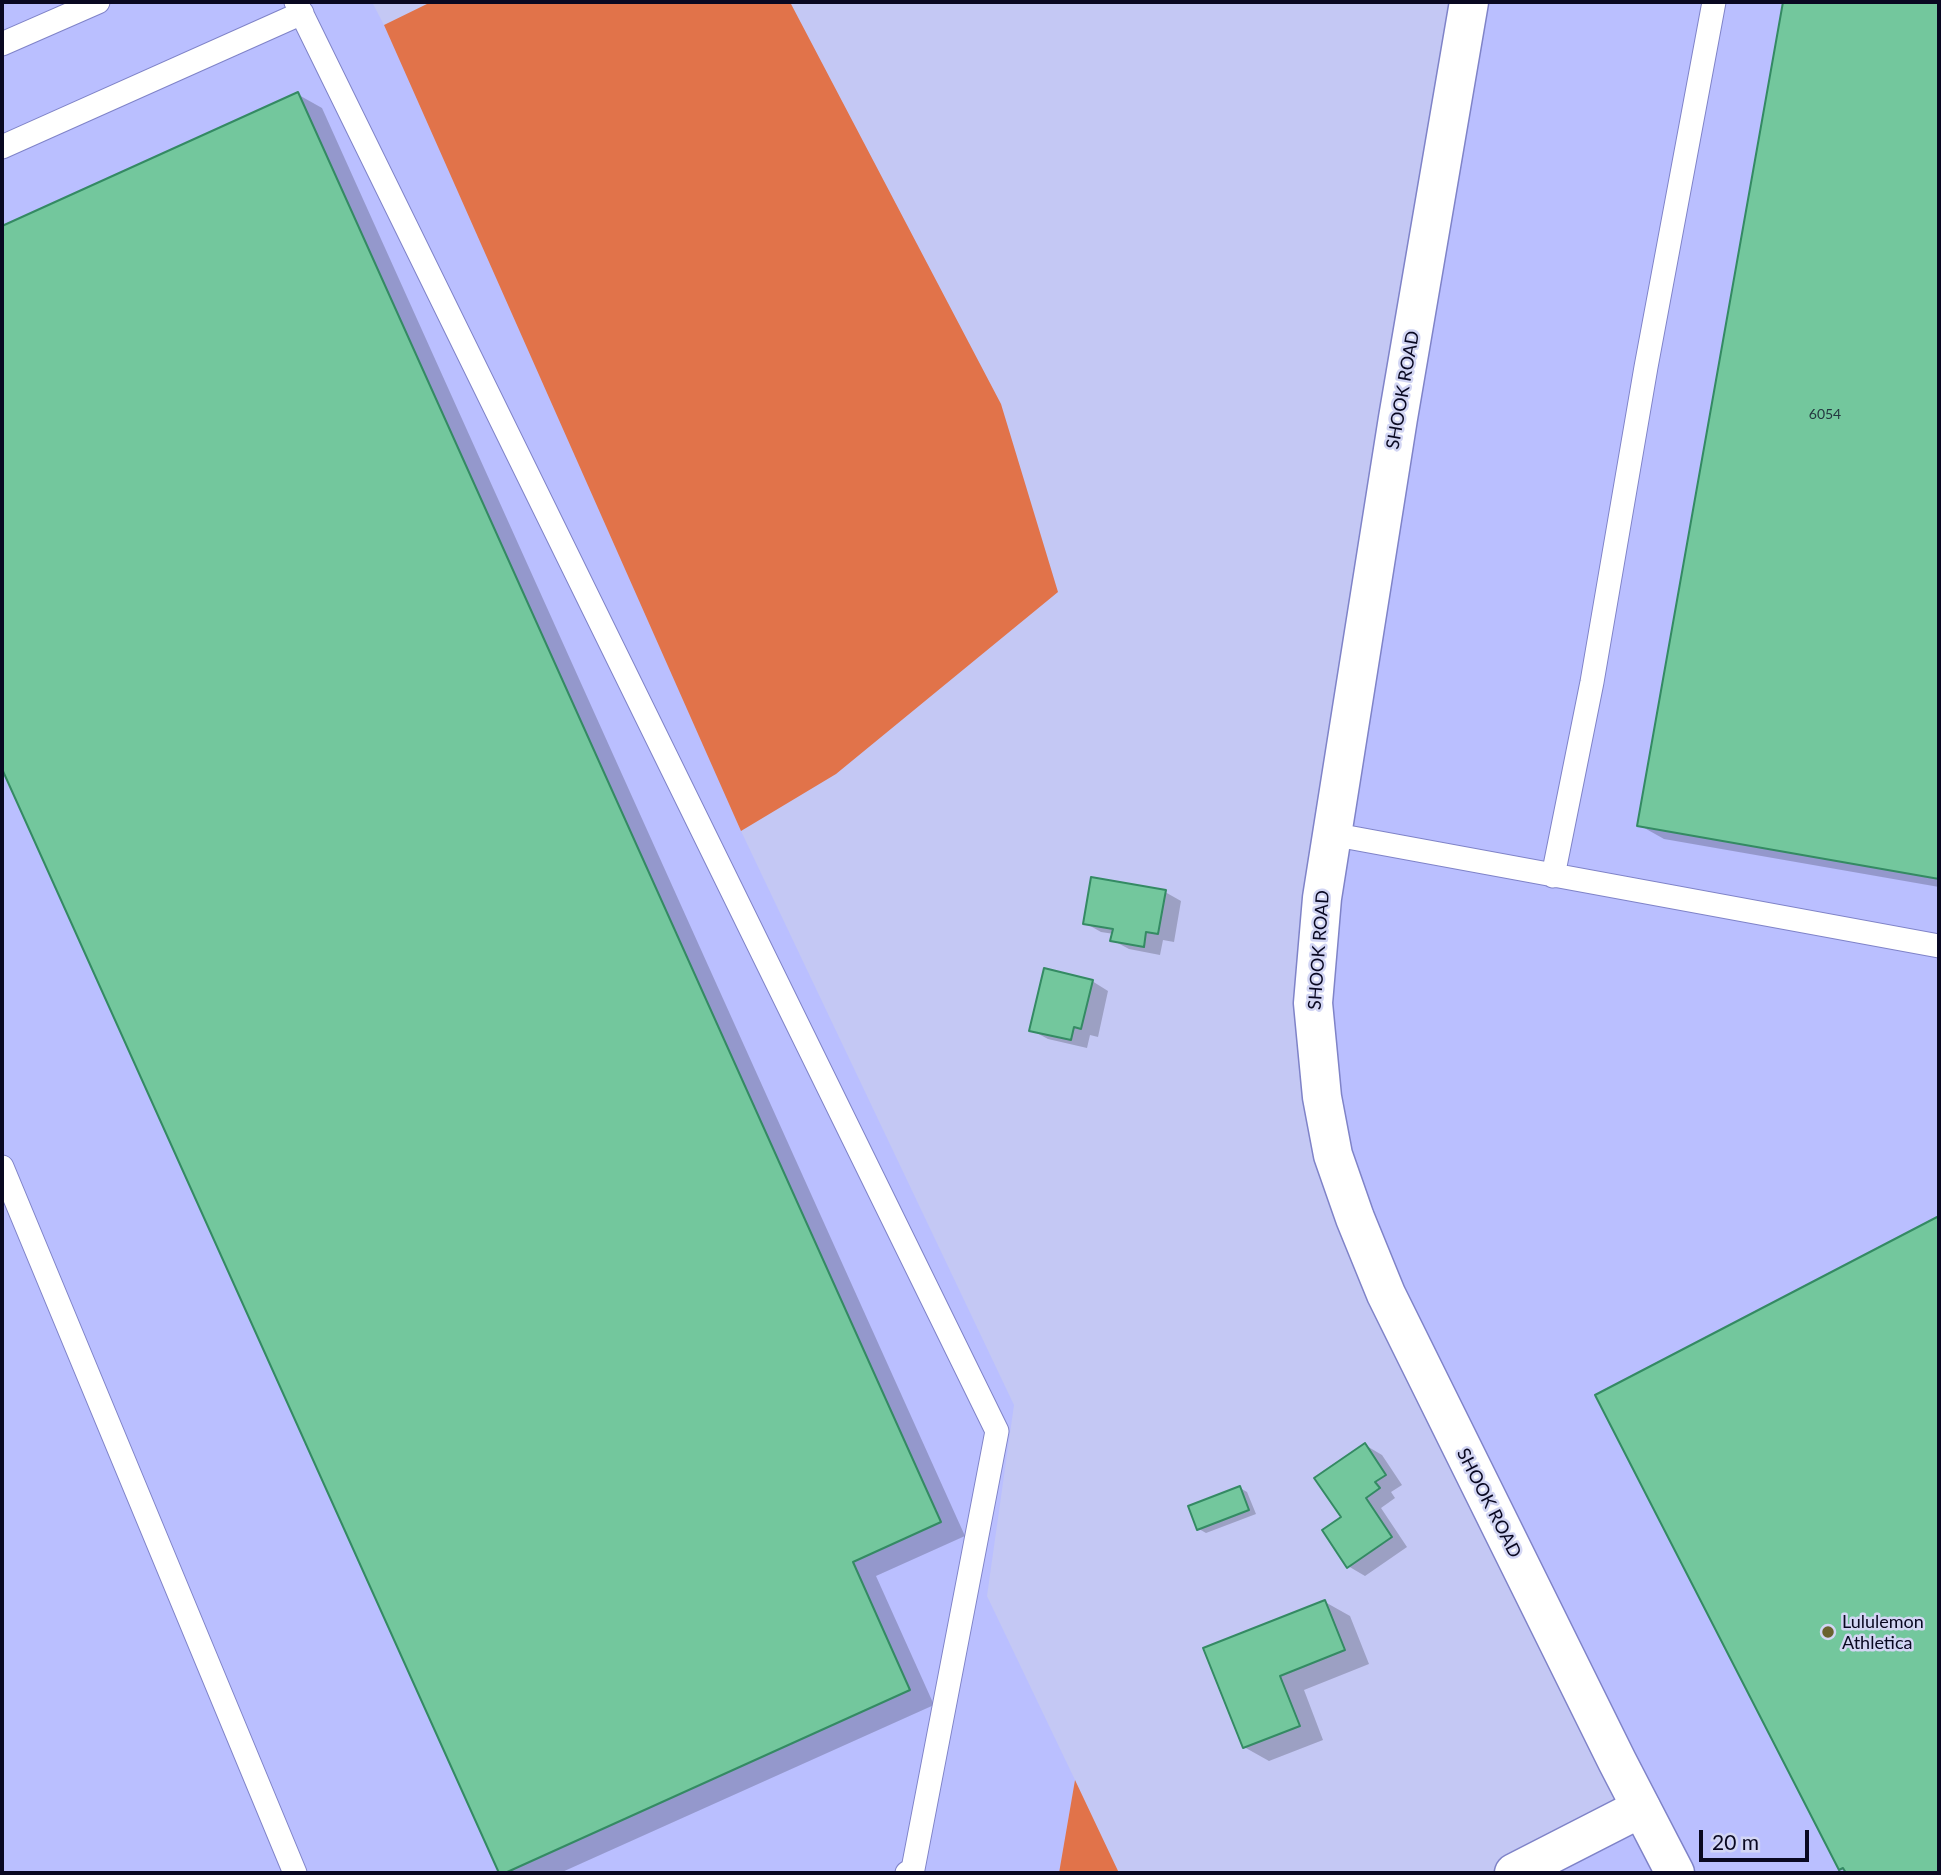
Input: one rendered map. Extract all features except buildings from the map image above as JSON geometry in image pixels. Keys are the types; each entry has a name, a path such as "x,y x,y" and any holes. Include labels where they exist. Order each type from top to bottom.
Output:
{"street":[{"name":"SHOOK ROAD","path":"1469,2 1395,432 1322,898 1313,1003 1322,1097 1333,1155 1386,1294 1675,1873"},
{"path":"1514,1873 1642,1808"}],"lane":[{"path":"2,44 98,2"},
{"path":"1553,876 1592,682 1714,2"},
{"path":"2,147 299,8 997,1431 914,1869 907,1873"},
{"path":"1331,834 1939,946"},
{"path":"2,1167 295,1873"}],"shaded area":[{"path":"2,2 372,2 741,831 1014,1405 987,1596 1075,1780 1059,1873 2,1873"},
{"path":"431,2 790,2 1001,404 1058,592 836,774 741,831 384,25"},
{"path":"1469,2 1939,2 1939,1873 1514,1873 1641,1808 1386,1294 1313,1003"},
{"path":"1075,1780 1119,1873 1059,1873"}],"place":[{"name":"Lululemon Athletica","path":"1828,1632"}]}
